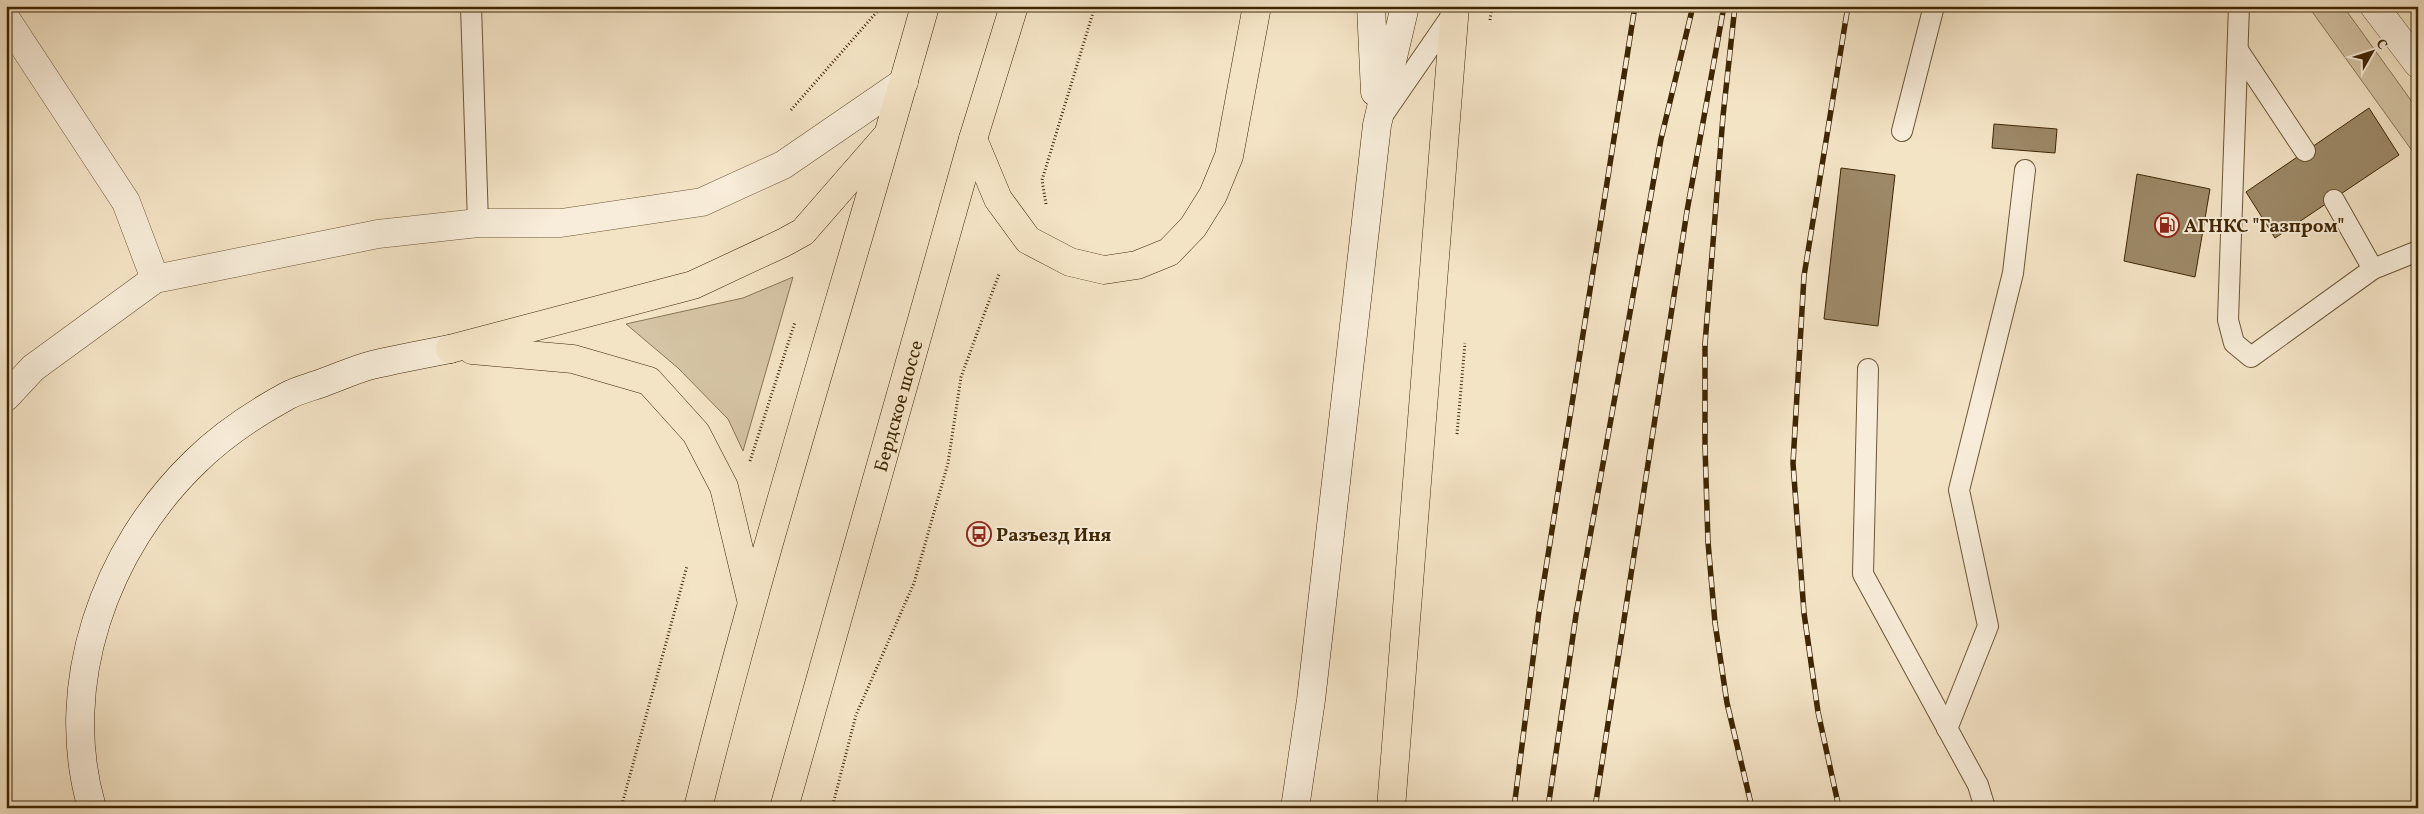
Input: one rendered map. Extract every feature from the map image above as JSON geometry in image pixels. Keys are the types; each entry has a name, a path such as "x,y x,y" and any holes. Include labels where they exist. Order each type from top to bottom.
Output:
{"highway":[{"path":"698,808 752,600 891,131 925,6"},
{"name":"Бердское шоссе","path":"784,808 973,139 1014,6"},
{"path":"973,139 998,199 1028,240 1070,262 1104,270 1138,265 1169,252 1193,227 1213,194 1229,156 1257,6"},
{"path":"1391,808 1455,9"},
{"path":"450,349 692,285 783,243 803,232 891,131"},
{"path":"450,349 573,359 649,381 696,433 724,487 752,600"}],"main road":[{"path":"1372,6 1377,125"},
{"path":"1295,808 1311,700 1377,125 1405,6"},
{"path":"2374,6 2418,64"},
{"path":"6,19 126,202 155,279"},
{"path":"6,397 33,368 155,279 378,234 478,223 562,223 702,202 783,166 904,82"},
{"path":"92,808 81,748 81,695 89,644 105,596 127,547 159,501 195,462 235,428 289,395 370,365 450,349"}],"lane":[{"path":"471,6 478,223"},
{"path":"1902,131 1934,6"},
{"path":"2239,6 2228,320 2234,343 2251,357 2373,269 2418,251"},
{"path":"1377,125 1455,9"},
{"path":"2238,50 2306,151"},
{"path":"1947,729 1988,626 1959,490 2013,273 2025,170"},
{"path":"2334,200 2373,269"},
{"path":"1868,369 1863,574 1978,785 1985,808"}],"path":[{"path":"790,110 882,6"},
{"path":"1046,208 1042,180 1095,6"},
{"path":"832,808 856,715 914,583 948,462 961,377 999,274"},
{"path":"748,467 798,313"},
{"path":"621,808 687,566"}],"shaded area":[{"path":"2308,6 2343,6 2418,110 2418,159"},
{"path":"793,277 743,451 728,419 678,368 626,324 743,298"}],"building":[{"path":"2369,108 2399,155 2275,238 2246,192"},
{"path":"1994,124 2057,129 2055,153 1992,148"},
{"path":"1841,168 1895,175 1878,326 1824,319"},
{"name":"АГНКС \"Газпром\"","path":"2137,174 2210,189 2195,277 2124,261"}],"railway":[{"path":"1514,808 1539,612 1635,6"},
{"path":"1548,808 1576,615 1661,139 1693,6"},
{"path":"1595,808 1687,211 1724,6"},
{"path":"1735,6 1723,116 1705,344 1705,446 1708,542 1715,623 1727,703 1752,808"},
{"path":"1839,808 1818,712 1804,613 1793,463 1804,276 1848,6"}],"place":[{"name":"АГНКС \"Газпром\"","path":"2167,225"},
{"name":"Разъезд Иня","path":"979,534"}]}
